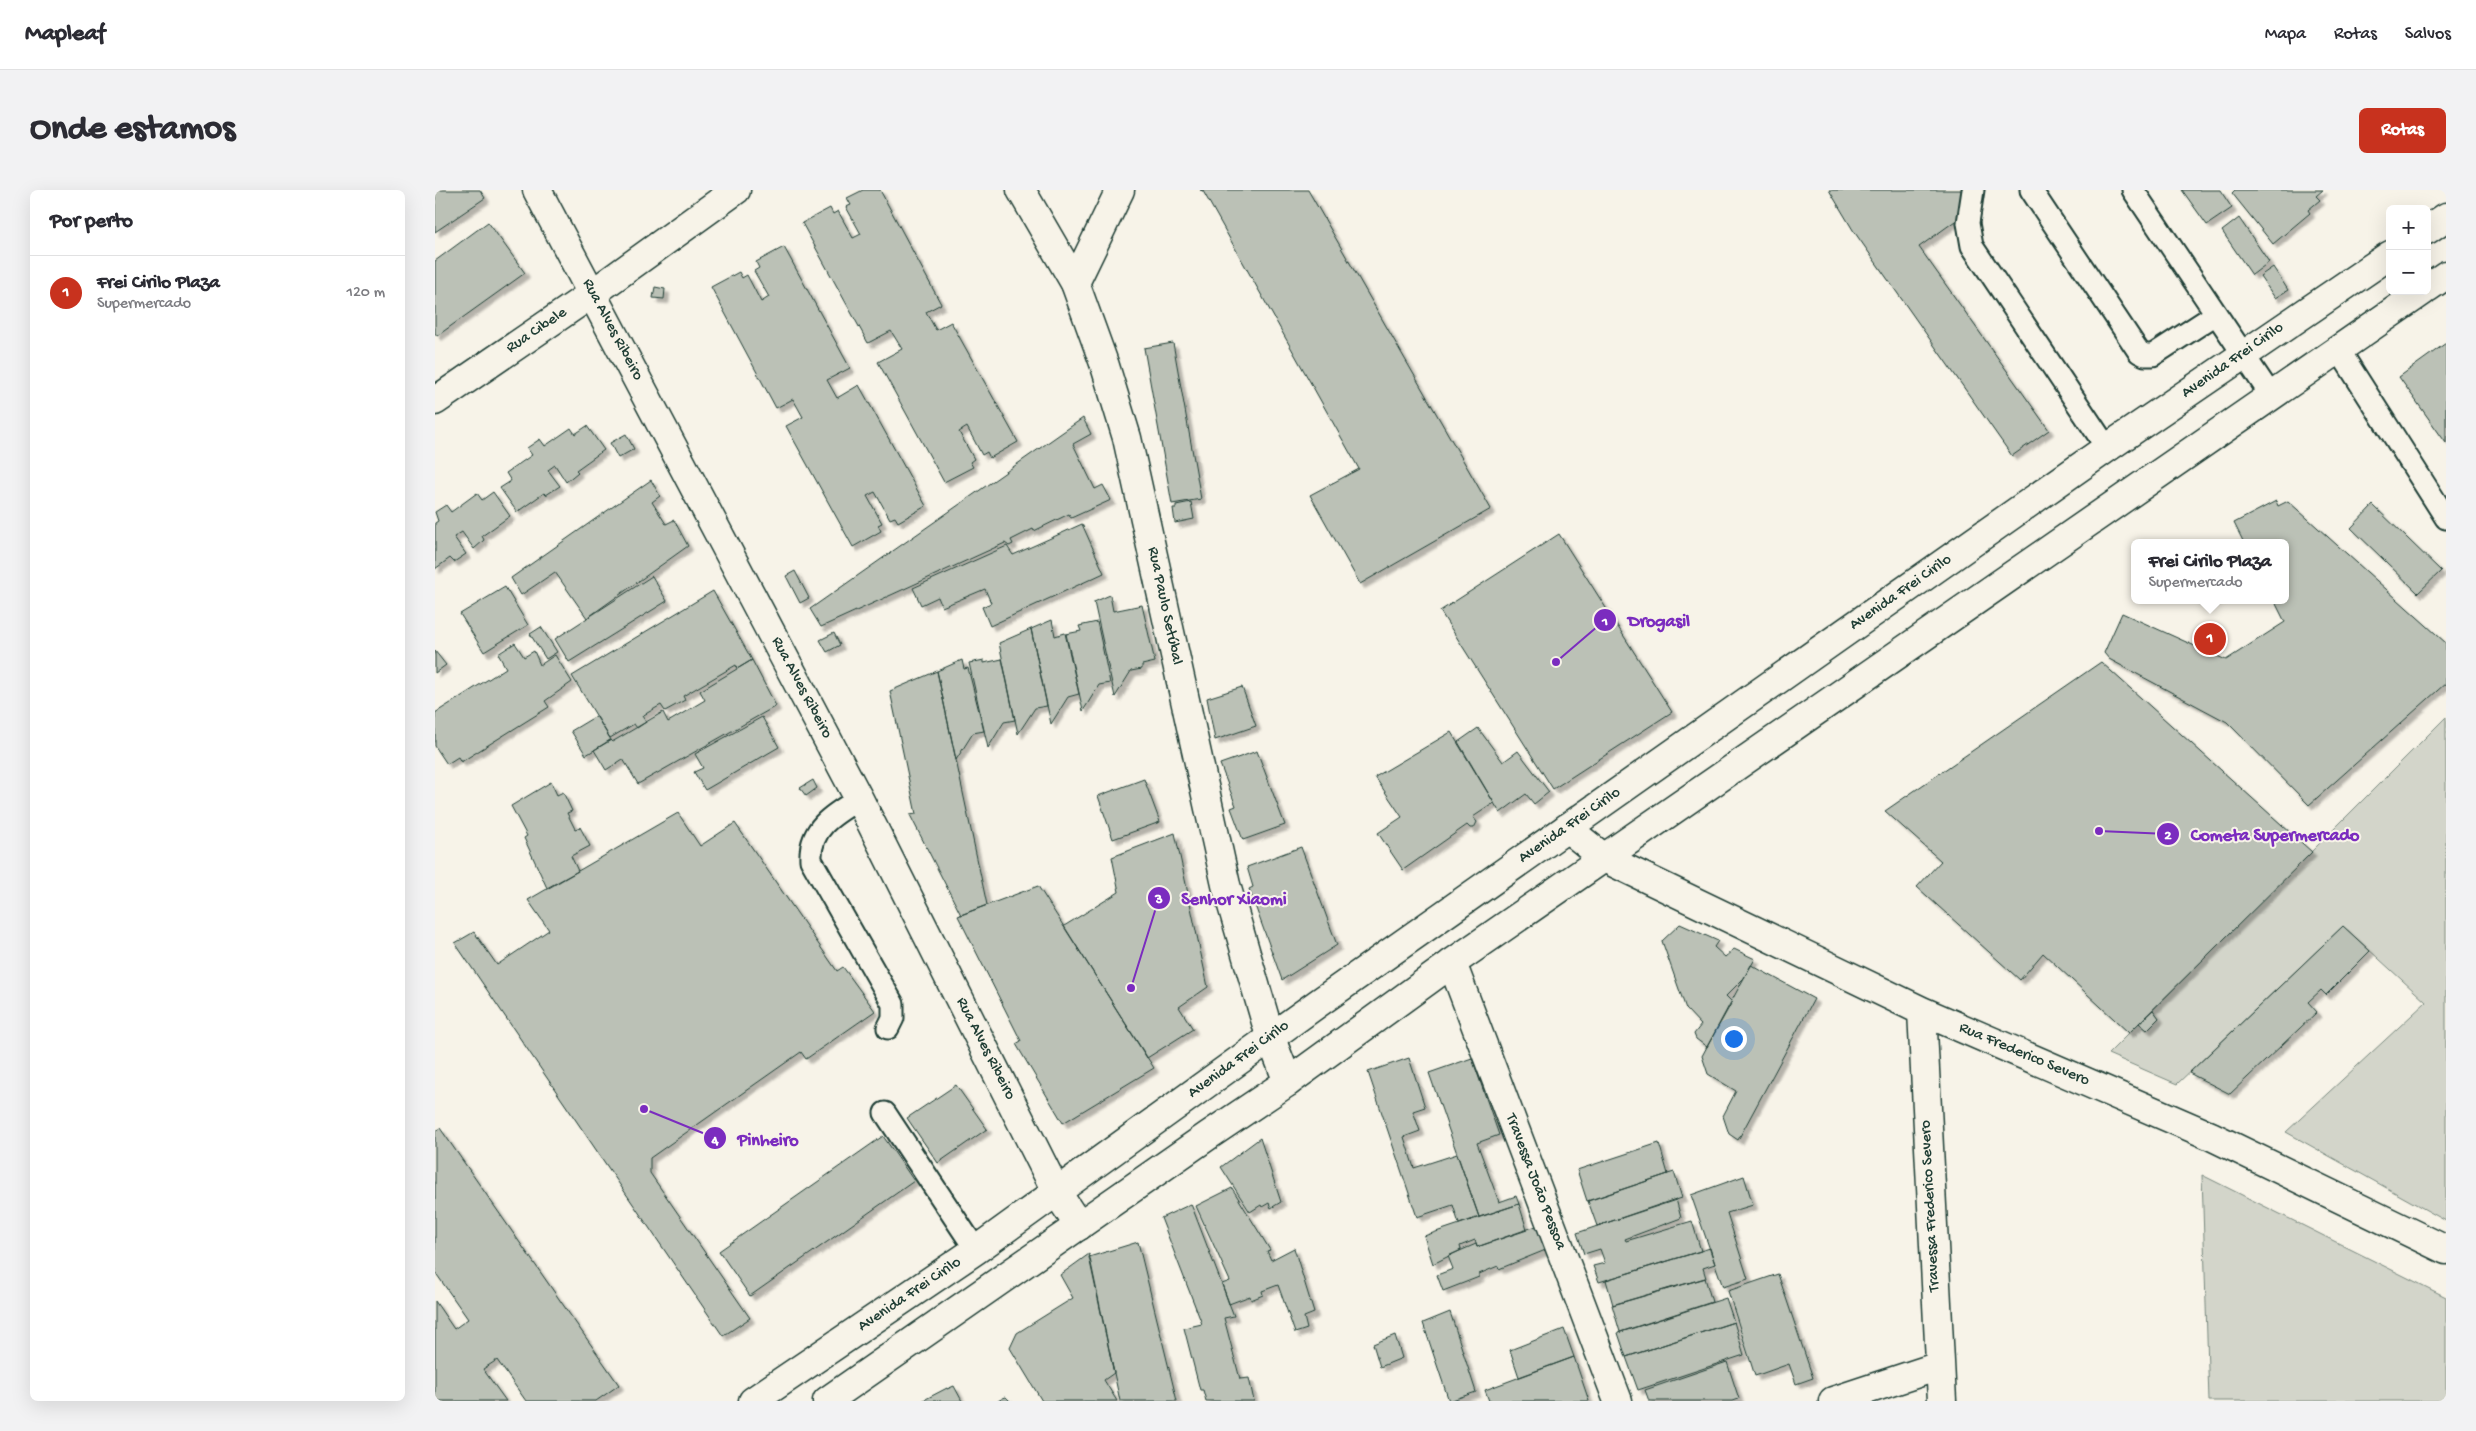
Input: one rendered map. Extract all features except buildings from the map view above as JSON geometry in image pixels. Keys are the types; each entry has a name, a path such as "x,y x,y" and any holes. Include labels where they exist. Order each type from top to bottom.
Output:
{"street":[{"name":"Rua Alves Ribeiro","path":"537,190 859,799 1056,1191 1079,1226"},
{"name":"Rua Cibele","path":"435,401 593,293 736,190"},
{"name":"Rua Paulo Setúbal","path":"1021,190 1075,283 1105,366 1127,438 1226,884 1270,1036 1288,1082"},
{"path":"1075,283 1120,190"},
{"path":"2431,227 2446,217"},
{"name":"Avenida Frei Cirilo","path":"753,1401 976,1250 1270,1036 2107,448 2386,258"},
{"path":"2431,285 2446,275"},
{"path":"827,1401 1288,1082 1452,963 2417,295"},
{"name":"Rua Frederico Severo","path":"1567,828 1604,858 1922,1011 2211,1136 2446,1250"},
{"name":"Travessa João Pessoa","path":"1452,963 1618,1401"},
{"name":"Travessa Frederico Severo","path":"1922,1011 1942,1401"},
{"path":"1833,1401 1939,1366"}],"lane":[{"path":"1973,190 1968,223 1972,246 2107,448"},
{"path":"2031,190 2139,352 2145,355 2153,355 2216,314"},
{"path":"2133,190 2272,396"},
{"path":"2339,350 2446,518"},
{"path":"859,799 827,820 816,834 810,847 811,860 893,1004 893,1018 888,1028"},
{"path":"885,1113 976,1250"}],"shaded area":[{"path":"2446,717 2446,1221 2286,1132 2426,1002 2343,926 2177,1084 2108,1054 2139,1023 2147,1030 2159,1018 2153,1010"},
{"path":"2202,1175 2446,1297 2446,1401 2209,1401"}],"place":[{"name":"Frei Cirilo Plaza","path":"2210,639"},
{"name":"Drogasil","path":"1556,662"},
{"name":"Cometa Supermercado","path":"2099,831"},
{"name":"Senhor Xiaomi","path":"1131,988"},
{"name":"Pinheiro","path":"644,1109"}]}
